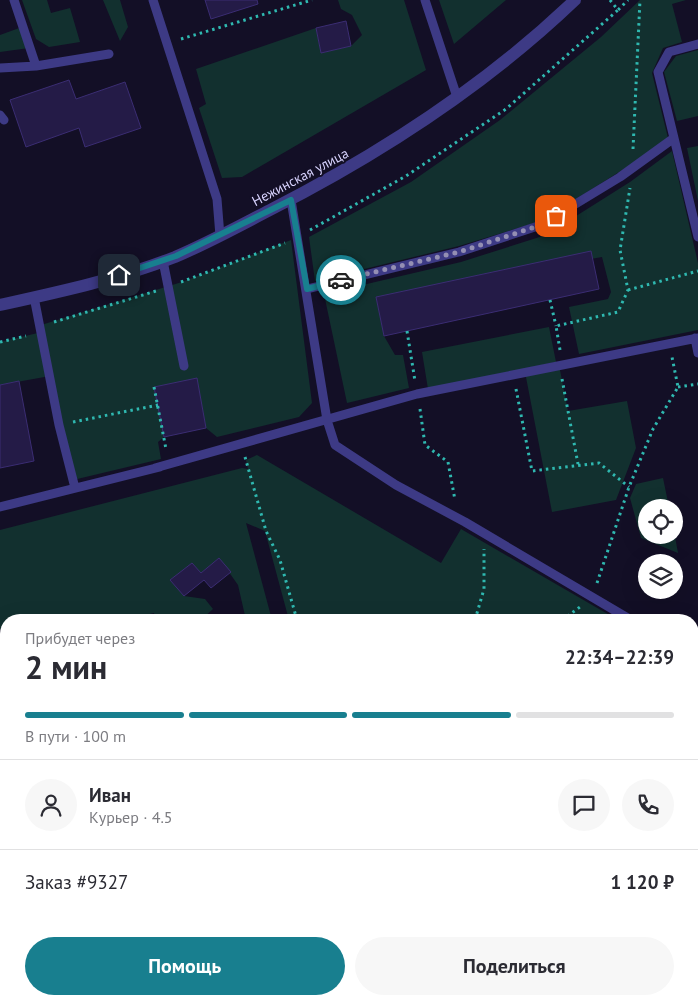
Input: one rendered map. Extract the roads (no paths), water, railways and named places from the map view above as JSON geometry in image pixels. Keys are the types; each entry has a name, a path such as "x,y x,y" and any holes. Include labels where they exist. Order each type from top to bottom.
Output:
{"street":[{"name":"Нежинская улица","path":"0,305 88,284 163,261 220,236 291,200 363,160 457,97 547,27 575,0"}],"lane":[{"path":"14,0 36,66"},
{"path":"153,0 217,198 220,236"},
{"path":"425,0 457,97"},
{"path":"698,44 669,52 658,72 698,237"},
{"path":"0,68 36,66 109,54"},
{"path":"307,289 459,252 541,225 620,177 674,138"},
{"path":"291,200 327,420 335,445 396,485 458,518 620,614"},
{"path":"163,261 184,366"},
{"path":"34,297 59,425 75,488"},
{"path":"0,507 162,467 417,394 513,374 560,361 697,338 698,353"}]}
